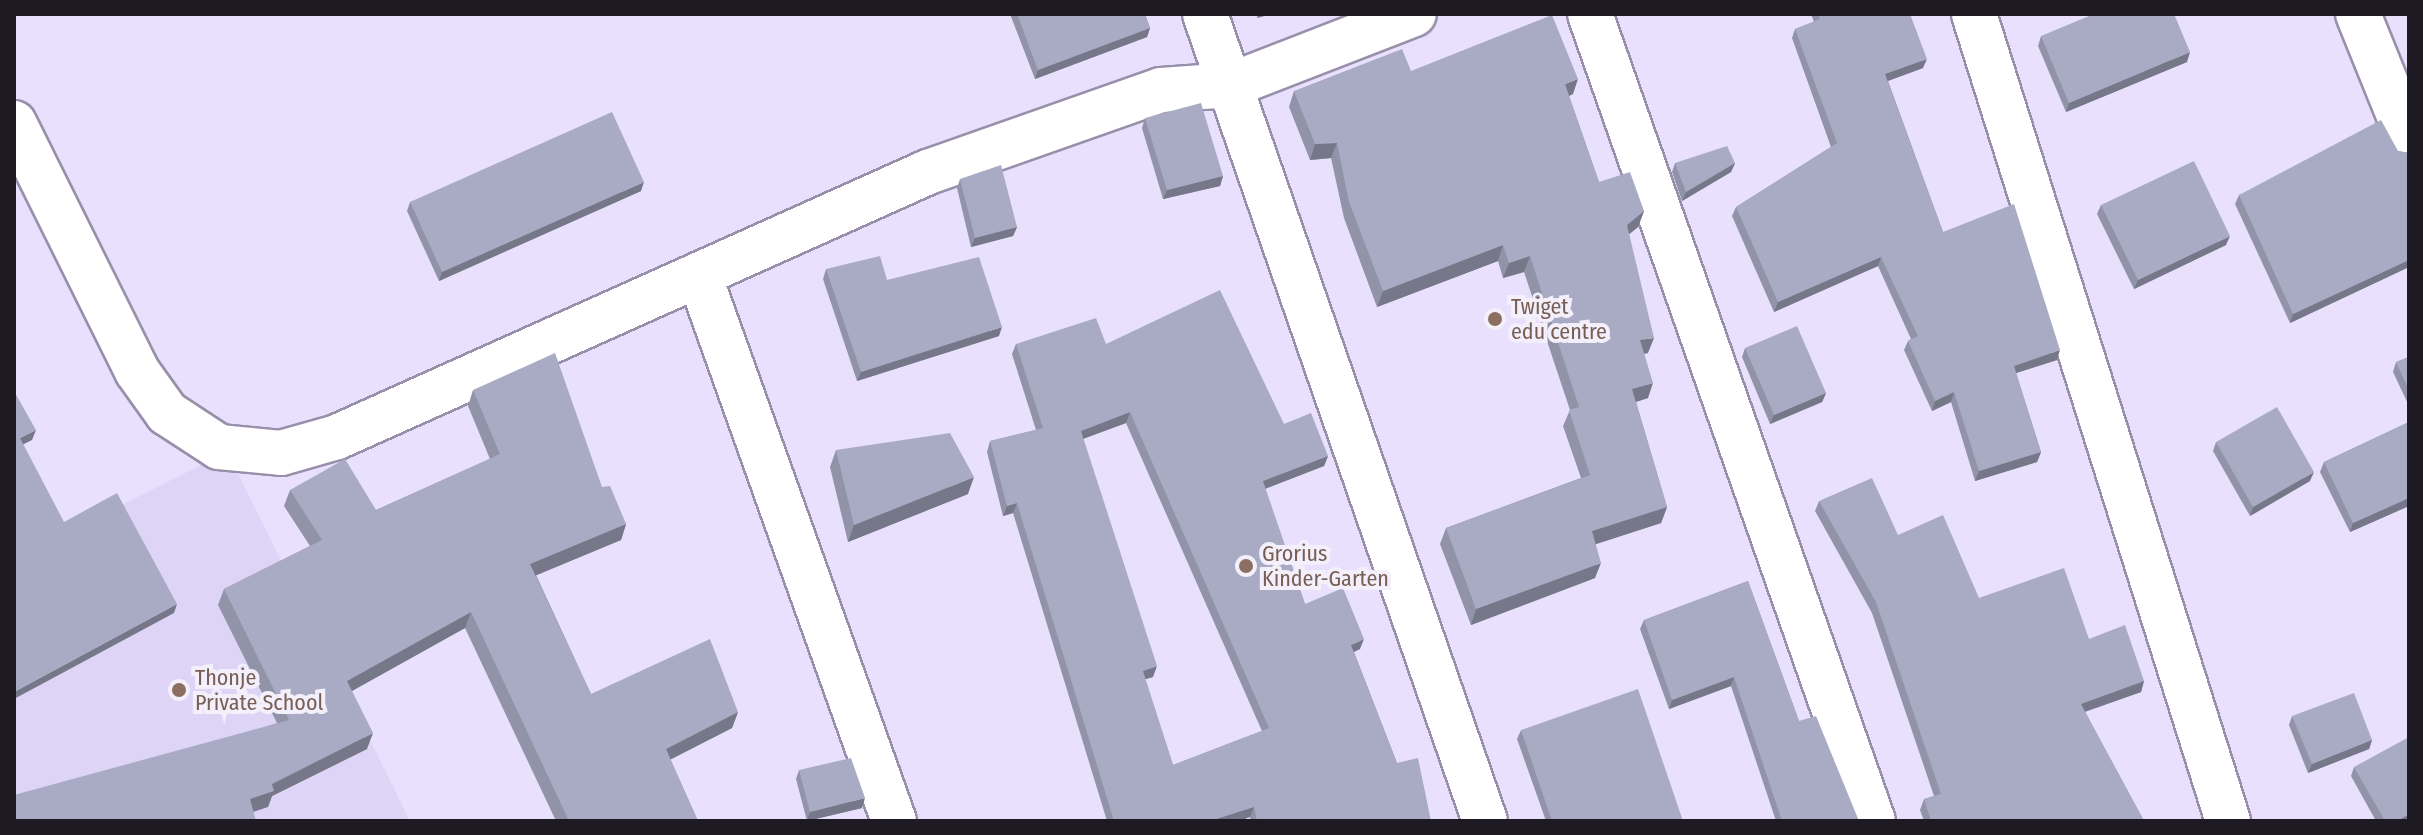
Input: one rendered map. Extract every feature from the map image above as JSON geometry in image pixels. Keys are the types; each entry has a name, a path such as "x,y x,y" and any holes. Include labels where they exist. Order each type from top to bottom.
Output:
{"street":[{"path":"1205,14 1485,821"},
{"path":"14,123 137,371 167,413 219,447 281,453 337,437 928,172 1161,90 1231,85 1414,14"},
{"path":"1590,14 1873,821"},
{"path":"1974,14 2228,821"},
{"path":"2358,14 2409,140"},
{"path":"699,275 894,821"}],"shaded area":[{"name":"Thonje Private School","path":"227,452 410,821 14,821 14,559"}],"building":[{"path":"1017,14 1145,14 1150,28 1038,70"},
{"path":"1818,14 1910,14 1927,59 1885,74 1943,232 2014,204 2060,350 2014,366 2041,452 1979,471 1954,392 1935,401 1908,341 1918,336 1881,257 1778,302 1736,207 1837,143 1795,29 1820,19"},
{"path":"2094,14 2174,14 2190,52 2069,103 2041,36"},
{"path":"1552,15 1578,79 1565,84 1599,182 1630,172 1644,211 1627,225 1654,338 1640,340 1653,383 1632,389 1667,507 1592,531 1601,563 1476,609 1446,528 1590,475 1569,410 1579,407 1530,256 1509,263 1503,245 1383,291 1349,202 1337,143 1315,144 1294,91 1402,49 1411,71"},
{"path":"1201,103 1223,176 1167,190 1145,118"},
{"path":"612,112 644,182 442,272 410,202"},
{"path":"2381,120 2398,151 2409,153 2409,260 2293,314 2239,195"},
{"path":"1727,146 1735,163 1686,192 1675,163"},
{"path":"2194,161 2230,236 2138,280 2101,205"},
{"path":"1001,165 1017,227 975,238 960,179"},
{"path":"880,256 887,280 979,257 1002,327 861,372 826,269"},
{"path":"1220,290 1284,424 1311,413 1328,456 1263,481 1305,604 1343,588 1364,639 1351,645 1397,763 1418,758 1431,821 1257,821 1254,807 1210,821 1114,821 1017,503 1007,506 990,441 1043,428 1016,344 1096,318 1106,344","holes":["1130,412 1269,728 1173,765 1143,671 1157,666 1081,431"]},
{"path":"1797,326 1826,393 1774,415 1745,348"},
{"path":"555,353 602,487 610,486 626,524 530,564 591,694 710,639 738,712 666,749 698,821 569,821 471,612 347,681 373,733 272,784 274,791 250,799 256,821 14,821 14,795 289,720 224,589 322,540 290,490 345,459 376,510 500,454 473,390"},
{"path":"2409,357 2409,390 2396,362"},
{"path":"14,391 36,430 20,438 64,522 117,493 177,604 14,692"},
{"path":"2277,407 2314,472 2253,507 2216,442"},
{"path":"2409,422 2409,498 2353,523 2324,462"},
{"path":"950,433 974,477 854,525 836,450"},
{"path":"1872,478 1898,535 1943,515 1979,598 2064,568 2089,639 2125,625 2144,681 2081,704 2144,821 1931,821 1924,799 1941,794 1876,602 1819,501"},
{"path":"1748,581 1799,721 1816,716 1859,821 1782,821 1734,677 1672,700 1644,620"},
{"path":"1638,689 1683,821 1552,821 1521,730"},
{"path":"2354,693 2372,740 2312,764 2292,716"},
{"path":"2409,737 2409,814 2397,821 2385,821 2354,767"},
{"path":"851,758 865,798 810,812 799,770"}],"place":[{"name":"Twiget edu centre","path":"1495,319"},
{"name":"Grorius Kinder-Garten","path":"1246,566"},
{"name":"Thonje Private School","path":"179,690"}]}
